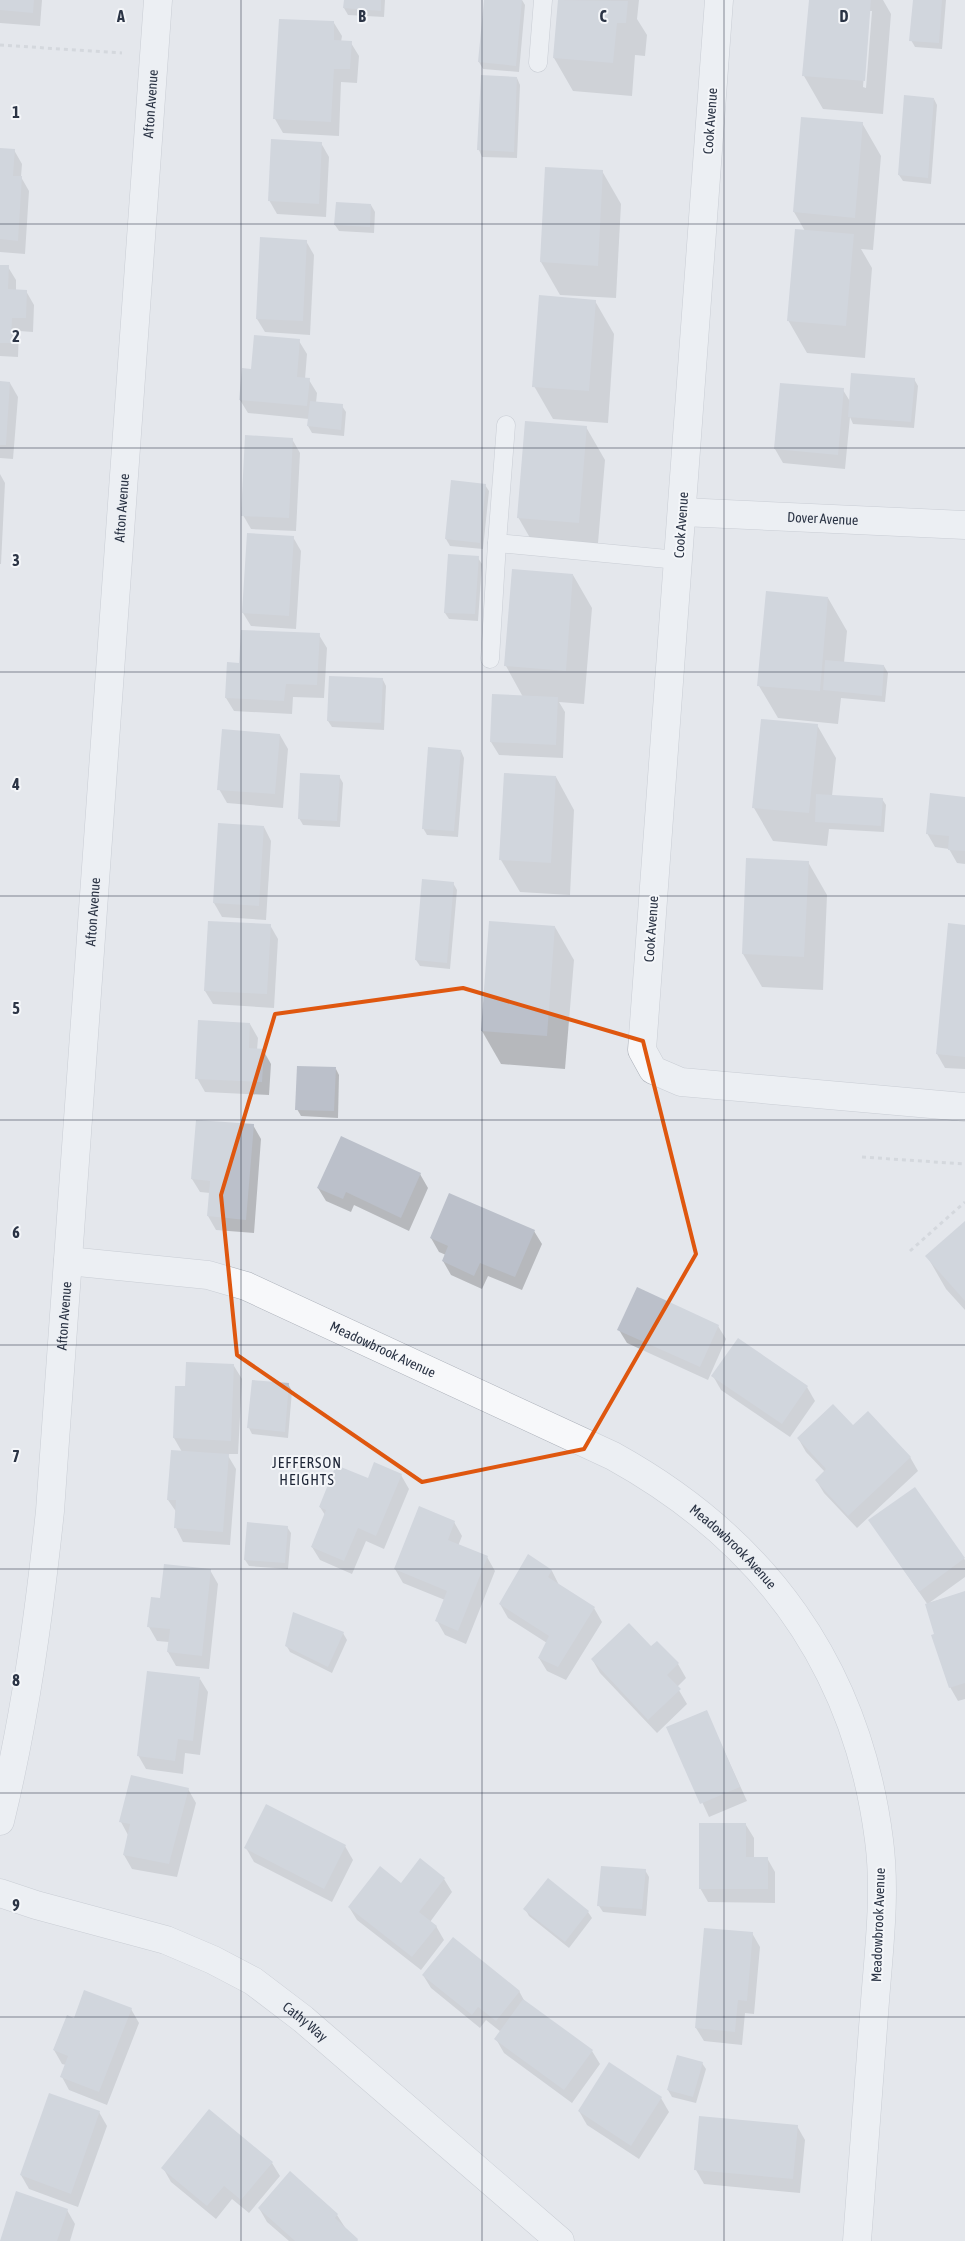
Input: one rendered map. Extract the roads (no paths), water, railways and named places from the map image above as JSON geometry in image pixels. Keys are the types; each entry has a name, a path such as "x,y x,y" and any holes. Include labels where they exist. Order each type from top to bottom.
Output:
{"street":[{"name":"Afton Avenue","path":"0,1821 13,1766 38,1626 50,1511 158,0"},
{"name":"Cook Avenue","path":"719,0 642,1050 653,1070 681,1082 965,1107"},
{"name":"Dover Avenue","path":"682,512 965,525"},
{"name":"Meadowbrook Avenue","path":"68,1261 208,1275 246,1286 328,1322 613,1456 647,1475 721,1529 753,1561 783,1597 818,1650 847,1709 868,1777 880,1842 881,1913 857,2241"},
{"name":"Cathy Way","path":"0,1893 166,1940 213,1960 252,1981 304,2019 560,2241"}],"lane":[{"path":"538,64 543,0"},
{"path":"490,660 506,425"},
{"path":"497,543 678,560"}],"district":[{"name":"JEFFERSON HEIGHTS","path":"307,1470"}]}
